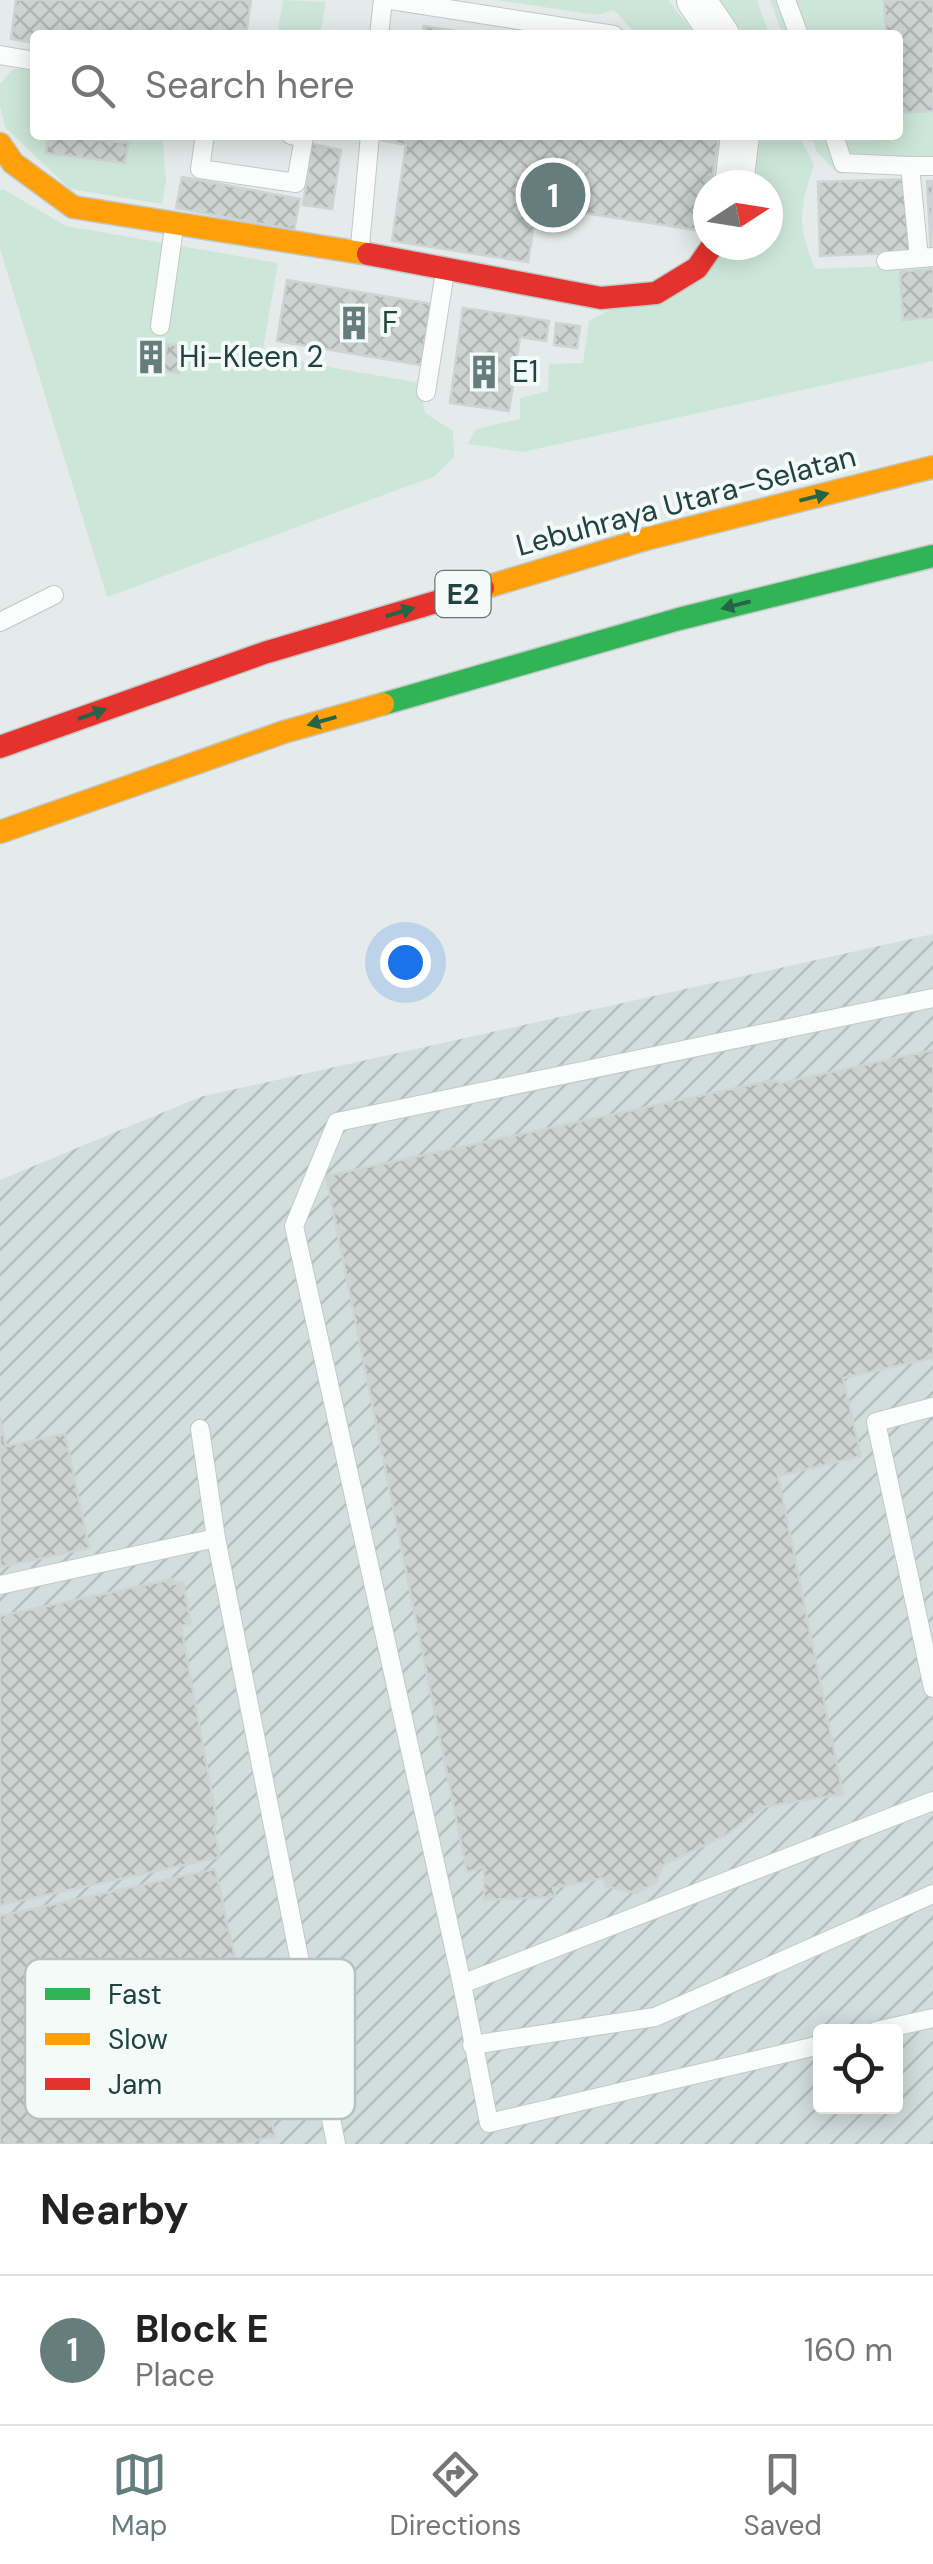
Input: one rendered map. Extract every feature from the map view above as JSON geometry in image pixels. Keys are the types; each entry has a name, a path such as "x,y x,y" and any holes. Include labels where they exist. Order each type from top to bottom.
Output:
{"main road":[{"path":"0,144 13,163 73,207 360,252 601,298 656,293 698,268 703,260"},
{"name":"Lebuhraya Utara–Selatan","path":"0,747 264,653 646,539 933,467"},
{"path":"0,832 284,732 679,619 933,556"}],"street":[{"path":"696,0 717,30"},
{"path":"736,170 739,140"}],"lane":[{"path":"380,30 383,0"},
{"path":"391,0 582,30"},
{"path":"786,0 797,30"},
{"path":"0,55 30,60"},
{"path":"204,140 200,169 296,183 304,140"},
{"path":"360,252 370,140"},
{"path":"836,140 843,163 933,166"},
{"path":"886,261 926,258 910,166"},
{"path":"160,326 175,222"},
{"path":"426,392 446,267"},
{"path":"0,622 54,595"},
{"path":"813,2046 489,2123 462,1984 294,1226 337,1122 933,998"},
{"path":"933,1407 876,1422 933,1688"},
{"path":"200,1429 216,1538 299,1959"},
{"path":"0,1585 216,1538"},
{"path":"462,1984 933,1801"},
{"path":"472,2045 656,2018 933,1894"},
{"path":"903,2025 933,2018"},
{"path":"331,2119 336,2144"}],"shaded area":[{"path":"933,934 933,2144 0,2144 0,1180 200,1097"}],"green space":[{"path":"283,0 326,2 321,30 278,30"},
{"path":"496,0 668,0 692,30 632,30 614,10 597,15"},
{"path":"721,0 757,0 767,30 735,30"},
{"path":"770,0 933,0 933,167 838,174 816,150 813,140 903,140 903,30 781,30"},
{"path":"13,69 30,69 30,140 162,140 166,180 162,204 70,189 5,127 0,84"},
{"path":"760,140 802,140 814,165 802,217 815,269 933,264 933,361 523,452 468,444 476,429 520,419 520,398 548,391 549,364 583,363 589,321 705,260 783,260 783,170 756,170"},
{"path":"3,189 66,226 278,263 262,355 420,383 425,413 453,431 454,457 435,476 107,597 0,249"}],"building":[{"path":"16,0 251,0 247,30 30,30 30,42 11,39"},
{"path":"884,0 933,0 933,111 903,113 903,30 886,30"},
{"path":"47,140 128,143 125,163 46,153"},
{"path":"381,140 718,140 713,170 693,170 693,229 537,206 528,262 392,241 406,145"},
{"path":"312,144 341,150 332,209 303,205"},
{"path":"182,177 300,199 294,230 176,208"},
{"path":"909,179 912,252 820,256 818,182"},
{"path":"927,181 933,181 931,253"},
{"path":"933,269 933,317 903,320 900,272"},
{"name":"F","path":"287,280 431,304 421,365 277,341"},
{"name":"E1","path":"463,308 549,321 546,341 520,337 509,411 450,403"},
{"path":"556,323 580,326 577,348 554,345"},
{"name":"Hi-Kleen 2","path":"145,341 162,344 158,372 141,370"},
{"path":"167,344 182,346 179,373 163,371"},
{"path":"933,1050 933,1358 843,1378 861,1456 778,1476 843,1794 763,1807 726,1835 663,1865 655,1883 637,1893 605,1886 604,1878 553,1888 555,1895 551,1897 484,1900 484,1867 467,1872 326,1176 773,1080 781,1083"},
{"path":"0,1417 6,1446 65,1434 89,1548 0,1567"},
{"path":"173,1579 174,1584 183,1582 191,1624 181,1626 220,1857 0,1905 0,1616"},
{"path":"215,1869 235,1959 25,1959 25,2119 271,2119 275,2136 239,2144 0,2144 0,1916"}],"traffic: fast":[{"path":"383,704 679,619 933,556"}],"traffic: slow":[{"path":"0,144 13,163 73,207 368,254"},
{"path":"483,588 646,539 933,467"},
{"path":"0,832 284,732 383,704"}],"traffic: jam":[{"path":"368,254 601,298 656,293 697,268 703,260"},
{"path":"0,747 264,653 483,588"}],"place":[{"name":"Block E","path":"553,195"},
{"name":"F","path":"354,323"},
{"name":"Hi-Kleen 2","path":"151,357"},
{"name":"E1","path":"484,372"}]}
